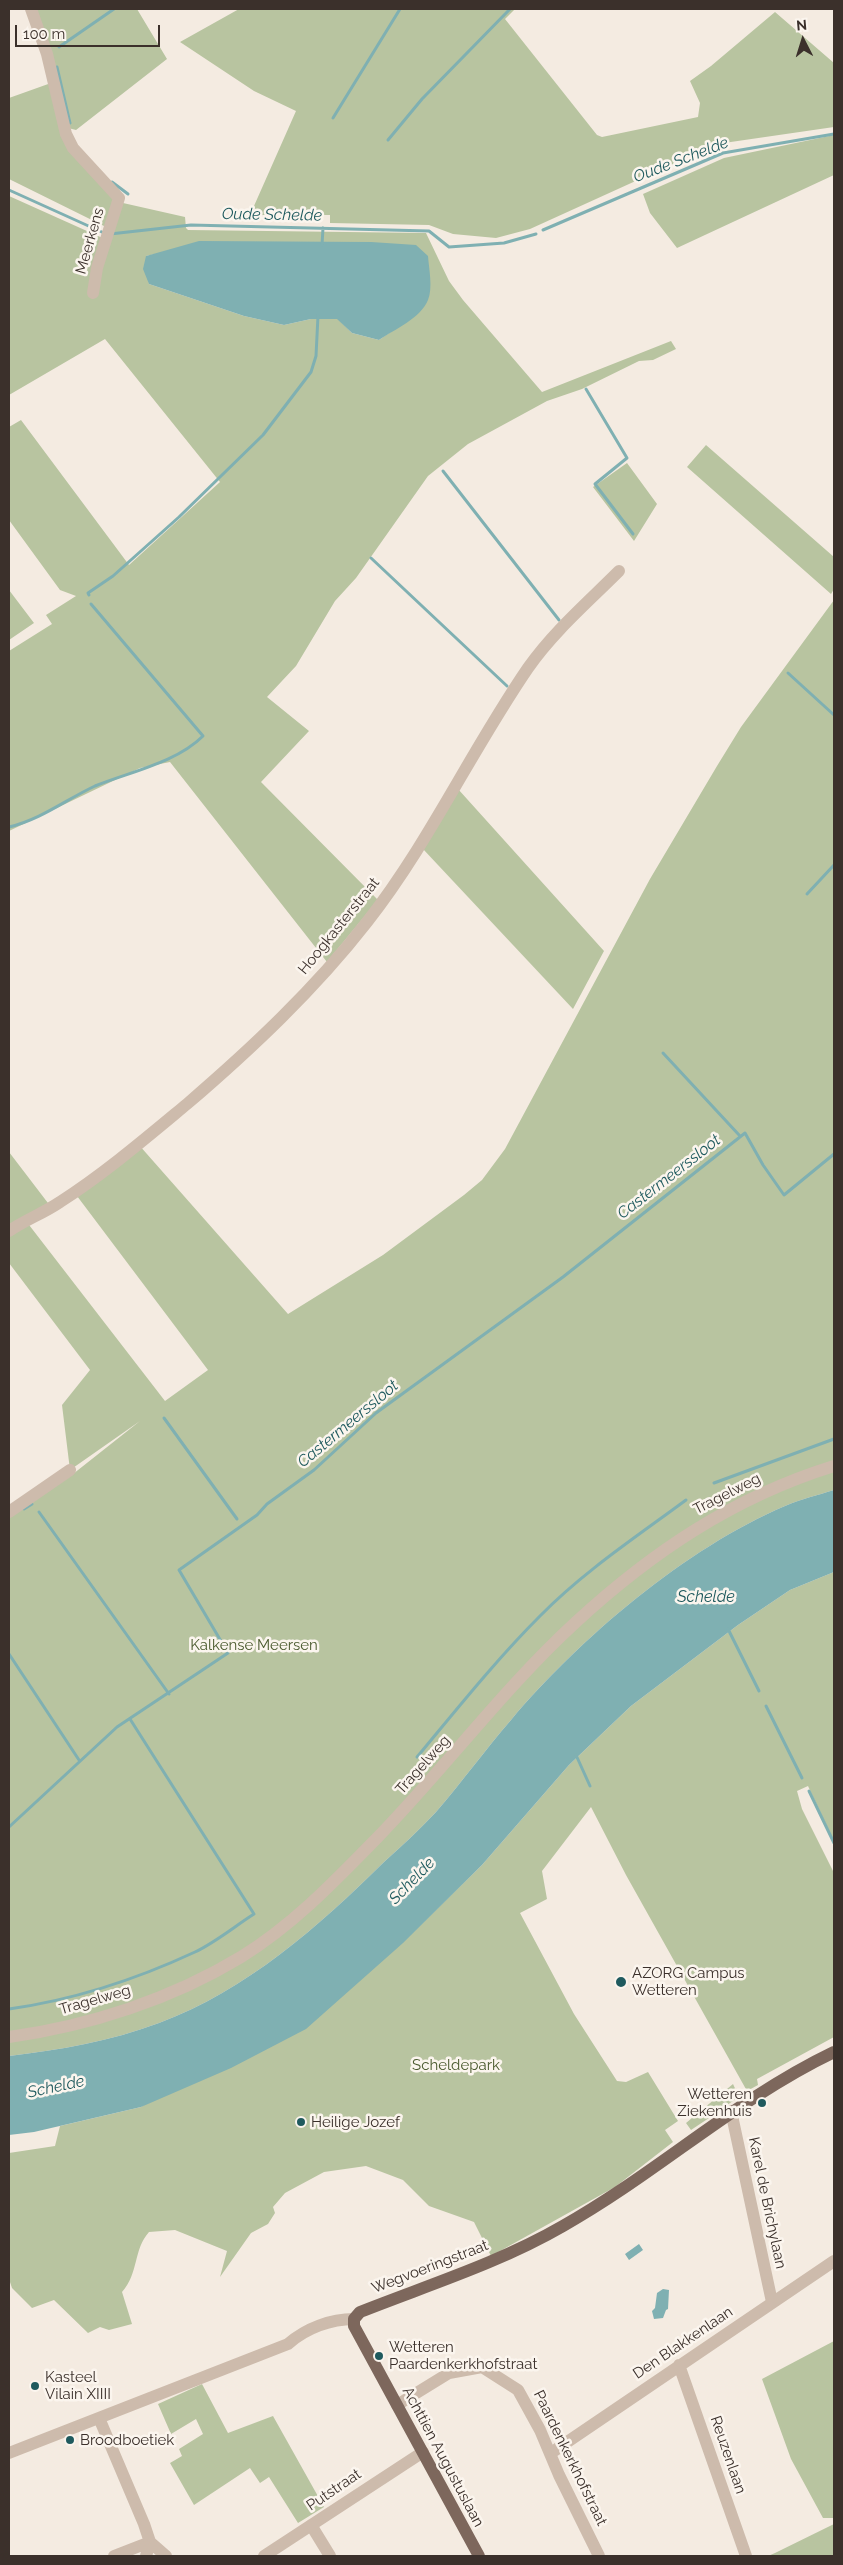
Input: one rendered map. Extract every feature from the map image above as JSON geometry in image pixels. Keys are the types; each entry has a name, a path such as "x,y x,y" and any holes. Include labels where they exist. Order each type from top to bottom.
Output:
{"main road":[{"name":"Wegvoeringstraat","path":"354,2319 360,2312 519,2250 564,2226 731,2111 800,2069 834,2054"},
{"name":"Achttien Augustuslaan","path":"354,2319 354,2326 477,2556"}],"street":[{"name":"Meerkens","path":"31,9 47,54 66,134 73,148 119,198 97,268 93,293"},
{"name":"Hoogkasterstraat","path":"9,1231 59,1203 139,1145 219,1077 285,1015 328,969 367,922 416,853 473,754 529,666 619,571"},
{"name":"Tragelweg","path":"9,2037 68,2026 148,2002 191,1983 242,1956 324,1892 420,1793 548,1650 616,1586 694,1529 717,1516 766,1492 834,1466"},
{"path":"9,1512 70,1470"},
{"name":"Karel de Brichylaan","path":"731,2111 772,2302"},
{"name":"Den Blakkenlaan","path":"551,2453 834,2260"},
{"name":"Wegvoeringstraat","path":"9,2453 288,2344 301,2333 343,2319 354,2319"},
{"name":"Reuzenlaan","path":"679,2365 746,2556"},
{"name":"Paardenkerkhofstraat","path":"397,2405 449,2373 482,2367 518,2390 551,2453 559,2475 599,2556"},
{"path":"99,2418 150,2542 166,2556"},
{"name":"Putstraat","path":"264,2556 422,2452"},
{"path":"311,2524 330,2556"},
{"path":"114,2556 150,2542"},
{"path":"146,2556 150,2542"}],"green space":[{"path":"34,9 137,9 167,59 76,130 68,128"},
{"path":"239,9 515,9 505,19 597,135 602,137 698,117 700,103 690,81 711,66 775,12 834,63 834,127 717,144 530,229 496,238 453,234 429,225 330,223 330,215 250,215 296,111 254,91 180,42"},
{"path":"51,83 64,134 114,197 106,227 9,179 9,98"},
{"path":"834,135 834,175 677,248 650,213 643,194 724,158"},
{"path":"9,196 107,240 123,203 185,217 188,230 426,233 449,281 542,392 671,341 676,349 653,360 639,361 582,389 547,401 468,444 428,476 356,578 335,601 296,666 267,697 309,731 261,782 378,900 327,962 170,762 140,768 9,831 9,651 52,624 46,615 76,596 60,590 9,520 9,427 21,420 129,565 220,482 105,339 9,395","holes":["169,251 392,331 379,340 352,333 338,319 311,319 284,325 244,316 149,284 146,256"]},
{"path":"706,445 834,557 834,589 831,594 687,467"},
{"path":"627,463 657,504 634,541 593,487"},
{"path":"9,590 34,623 9,640"},
{"name":"Kalkense Meersen","path":"834,600 834,1490 791,1504 748,1524 710,1546 637,1598 602,1627 539,1689 501,1731 436,1812 417,1831 334,1910 251,1975 191,2010 159,2023 85,2044 9,2056 9,1518 73,1474 140,1421 70,1470 62,1405 90,1370 9,1263 9,1152 51,1207 26,1221 165,1401 208,1370 74,1192 139,1145 288,1314 383,1255 464,1195 482,1180 505,1149 650,879 741,727"},
{"path":"458,789 604,951 573,1009 423,849"},
{"name":"Scheldepark","path":"834,1572 834,1841 808,1786 797,1791 802,1809 834,1873 834,2037 757,2079 758,2085 747,2091 626,1875 591,1807 542,1871 547,1899 520,1913 574,2014 617,2081 626,2082 648,2072 678,2121 665,2130 673,2142 615,2187 491,2256 474,2222 429,2206 403,2180 366,2166 324,2172 285,2193 273,2207 275,2213 268,2224 251,2233 220,2277 227,2251 175,2230 149,2232 140,2246 131,2277 122,2292 132,2324 109,2330 100,2327 88,2333 54,2300 32,2308 12,2288 9,2279 9,2153 55,2146 60,2126 141,2107 402,1943 482,1865 569,1765 631,1706 738,1625 790,1590"},
{"path":"733,2084 739,2097 721,2109 719,2108 714,2112 715,2114 691,2130 686,2123"},
{"path":"834,2341 834,2518 823,2518 791,2459 762,2379"},
{"path":"202,2384 228,2433 273,2416 324,2507 298,2523 269,2477 260,2483 250,2468 194,2505 170,2463 182,2456 179,2449 203,2434 196,2419 171,2434 158,2404"},
{"path":"834,2524 834,2556 768,2556 775,2553"}],"water":[{"path":"199,241 371,242 416,245 428,256 430,290 428,300 413,318 379,340 352,333 337,319 311,319 284,325 244,316 149,284 143,269 146,256"},
{"name":"Schelde","path":"834,1490 834,1572 790,1590 738,1625 631,1706 569,1765 482,1865 403,1943 306,2029 231,2068 141,2107 34,2132 9,2135 9,2056 85,2044 159,2023 191,2010 251,1975 334,1910 417,1831 436,1812 501,1731 539,1689 602,1627 673,1571 710,1546 748,1524 791,1504"},
{"path":"639,2244 643,2250 629,2260 625,2254"},
{"path":"663,2289 669,2290 668,2309 663,2318 654,2319 652,2311 655,2308 657,2293"}],"waterway":[{"path":"59,47 114,9"},
{"path":"333,118 400,9"},
{"path":"388,140 422,99 510,9"},
{"path":"57,67 70,123"},
{"name":"Oude Schelde","path":"543,230 723,153 834,134"},
{"path":"112,182 128,194"},
{"name":"Oude Schelde","path":"9,190 104,233"},
{"name":"Oude Schelde","path":"110,234 191,225 429,231 449,247 504,243 536,234"},
{"path":"322,245 323,228"},
{"path":"89,595 88,593 113,576 179,517 263,435 311,372 316,356 318,316"},
{"path":"586,389 627,458 595,484 633,534"},
{"path":"443,471 559,620"},
{"path":"371,558 507,686"},
{"path":"9,827 32,819 95,786 166,760 180,753 203,736 91,604"},
{"path":"788,673 834,715"},
{"path":"807,894 834,865"},
{"path":"663,1053 740,1136"},
{"name":"Castermeerssloot","path":"9,1827 117,1727 228,1653 179,1570 257,1515 267,1504 314,1470 376,1413 563,1277 745,1133 763,1165 784,1195 834,1154"},
{"path":"164,1418 237,1519"},
{"path":"714,1483 834,1439"},
{"path":"417,1757 492,1667 557,1600 610,1555 686,1500"},
{"path":"24,1509 32,1504"},
{"path":"39,1512 169,1694"},
{"path":"728,1629 759,1691"},
{"path":"9,1654 79,1760"},
{"path":"766,1706 802,1778"},
{"path":"9,2009 57,2000 128,1980 203,1948 254,1914 130,1719"},
{"path":"576,1755 590,1786"},
{"path":"809,1791 834,1843"}],"place":[{"name":"AZORG Campus Wetteren","path":"621,1982"},
{"name":"Wetteren Ziekenhuis","path":"762,2103"},
{"name":"Heilige Jozef","path":"301,2122"},
{"name":"Wetteren Paardenkerkhofstraat","path":"379,2356"},
{"name":"Kasteel Vilain XIIII","path":"35,2386"},
{"name":"Broodboetiek","path":"70,2440"}]}
